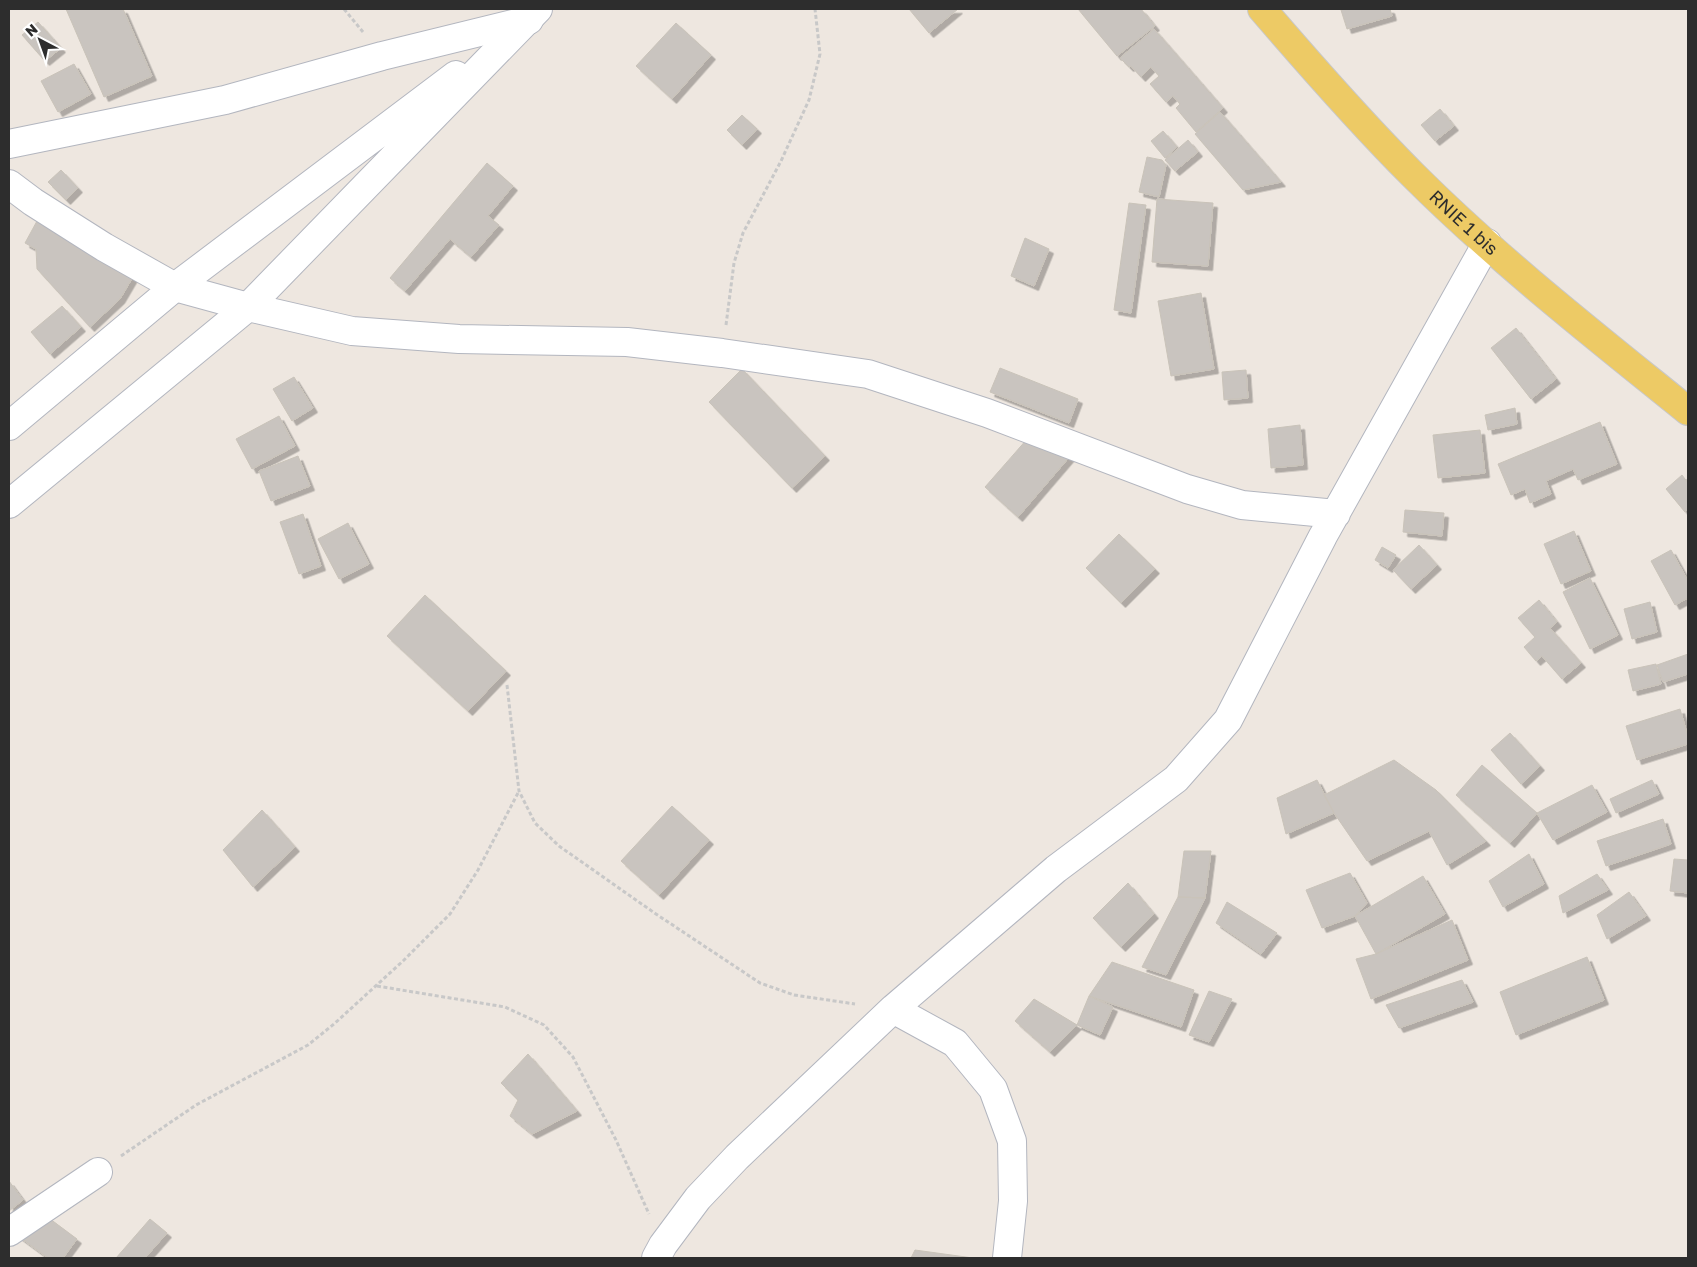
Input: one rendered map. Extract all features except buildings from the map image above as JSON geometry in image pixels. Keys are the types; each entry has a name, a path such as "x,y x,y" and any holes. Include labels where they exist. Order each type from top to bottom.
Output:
{"main road":[{"name":"RNIE 1 bis","path":"1262,9 1340,100 1414,175 1487,244 1688,411"}],"street":[{"path":"9,144 224,100 534,14"},
{"path":"9,426 175,287 534,14"},
{"path":"9,504 248,307 534,14"},
{"path":"9,184 33,202 104,247 175,287 248,307 352,331 459,338 627,342 722,353 868,374 987,413 1187,489 1242,505 1336,514"},
{"path":"660,1252 698,1198 737,1157 893,1009 1056,869 1176,779 1228,720 1291,596 1487,244"},
{"path":"893,1009 955,1043 993,1089 1012,1141 1013,1201 1007,1258"},
{"path":"9,1232 98,1172"}],"path":[{"path":"722,353 734,263 743,233 781,161 809,100 820,54 815,9"},
{"path":"507,685 519,791 535,823 559,846 656,914 760,983 794,995 893,1009"},
{"path":"98,1172 196,1105 308,1045 404,961 450,914 478,870 519,791"},
{"path":"376,986 505,1006 544,1025 573,1057 616,1140 660,1252"}]}
